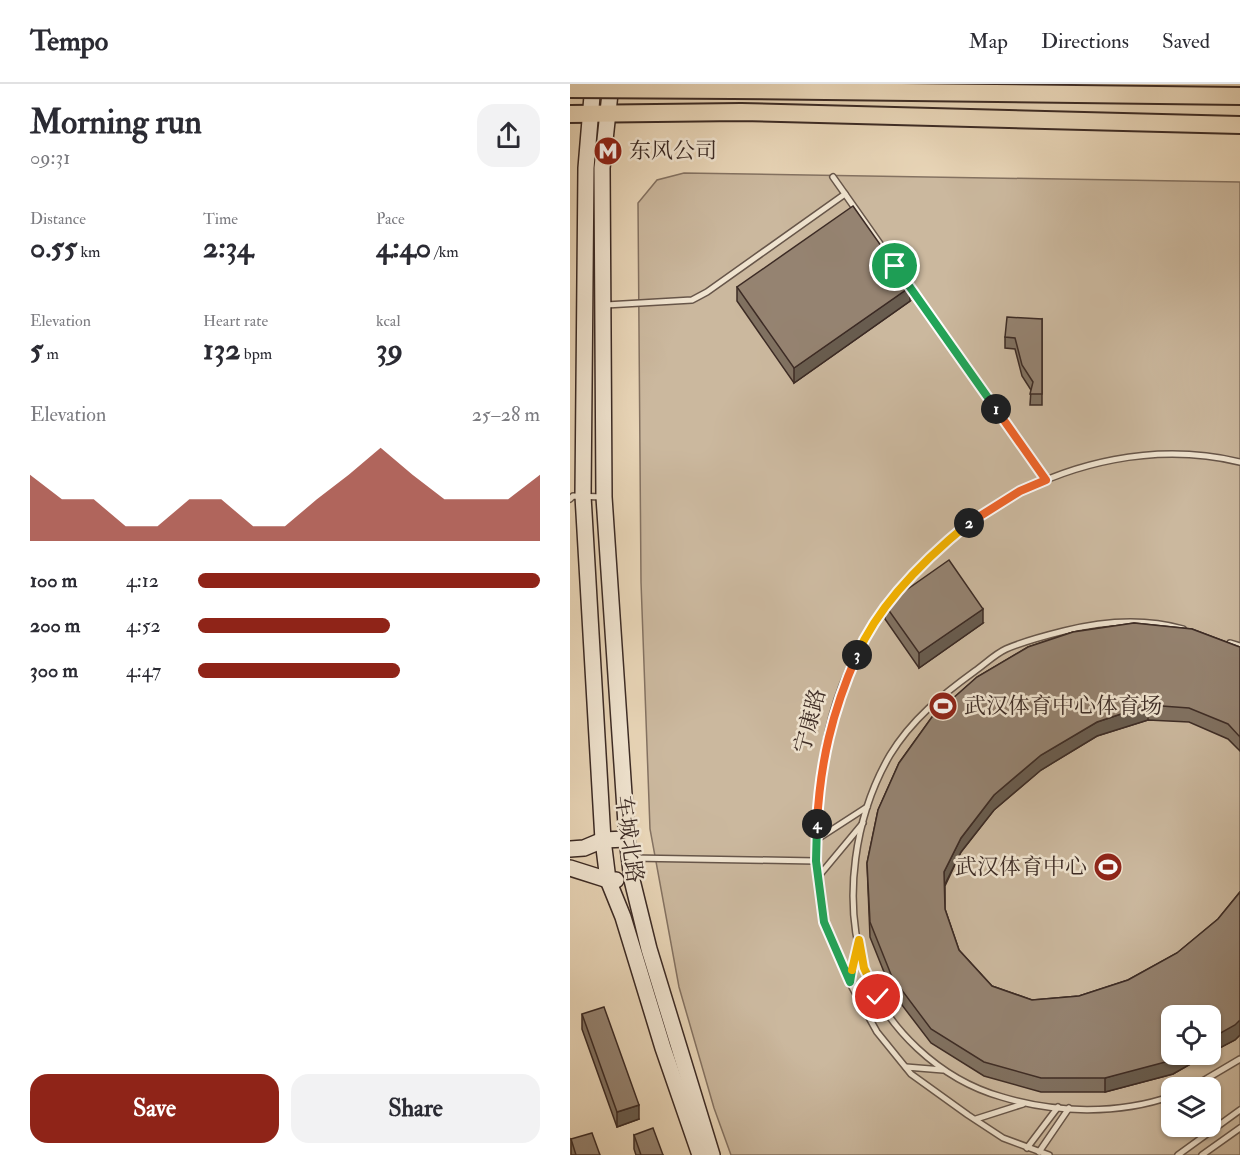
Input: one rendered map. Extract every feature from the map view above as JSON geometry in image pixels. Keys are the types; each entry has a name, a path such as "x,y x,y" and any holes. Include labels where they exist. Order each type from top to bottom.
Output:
{"main road":[{"name":"车城北路","path":"593,84 586,168 574,496 603,840 608,880 623,917 663,1048 700,1155"},
{"name":"车城北路","path":"611,84 602,168 604,497 627,839 632,880 649,949 712,1155"},
{"path":"570,89 1240,96"},
{"path":"570,114 741,112 1240,125"},
{"path":"570,849 584,848 603,840 627,839"},
{"path":"570,868 608,880 632,880"}],"lane":[{"path":"833,177 1046,480"},
{"path":"603,306 692,300 707,292 845,194"},
{"name":"宁康路","path":"1049,1155 1003,1138 911,1074 877,1032 850,982 824,922 816,861 821,768 837,699 861,645 904,584 936,550 976,518 1020,491 1075,468 1130,458 1174,456 1222,458 1240,462"},
{"path":"574,496 604,497"},
{"path":"1161,1099 1115,1109 1024,1104 983,1092 946,1071 913,1044 878,997 864,968 854,889 857,851 867,807 891,754 937,698 1004,650 1044,636 1085,626 1122,622 1164,624 1185,630"},
{"path":"1217,639 1240,646"},
{"path":"816,840 867,807"},
{"path":"818,877 864,822"},
{"path":"630,858 816,861"},
{"path":"850,982 859,940"},
{"path":"1210,1077 1240,1059"},
{"path":"906,1067 946,1071"},
{"path":"976,1119 1024,1104"},
{"path":"1027,1148 1058,1107"},
{"path":"1039,1152 1068,1108"},
{"path":"1178,1155 1240,1110"},
{"path":"1202,1155 1240,1128"}],"shaded area":[{"name":"武汉体育中心体育场","path":"684,173 1240,182 1240,1155 731,1155 714,1108 679,987 650,829 641,582 638,203 657,180"}],"building":[{"path":"853,206 910,287 794,368 737,287"},
{"path":"1007,317 1042,319 1042,394 1030,394 1033,382 1022,365 1015,338 1005,337"},
{"path":"949,560 983,609 919,653 885,605"},
{"path":"1134,623 1192,629 1240,647 1240,737 1228,724 1189,708 1148,705 1097,722 1041,755 994,795 961,838 944,872 945,909 959,950 992,986 1032,1000 1079,996 1128,980 1177,953 1218,919 1240,892 1240,1020 1221,1033 1221,1005 1161,1005 1161,1063 1105,1078 1041,1078 984,1062 931,1029 892,977 870,922 867,863 878,810 899,763 932,717 977,677 1028,647 1073,632"},
{"path":"604,1007 639,1105 617,1112 582,1014"},
{"path":"653,1128 663,1155 641,1155 634,1135"},
{"path":"592,1133 600,1155 576,1155 571,1139"}],"place":[{"name":"东风公司","path":"608,151"},
{"name":"武汉体育中心体育场","path":"943,706"},
{"name":"武汉体育中心","path":"1108,867"}],"route":[{"path":"878,997 864,968 859,940 850,982 824,922 816,861 817,816 821,768 837,699 861,645 904,584 936,550 976,518 1020,491 1046,480 895,266"}]}
